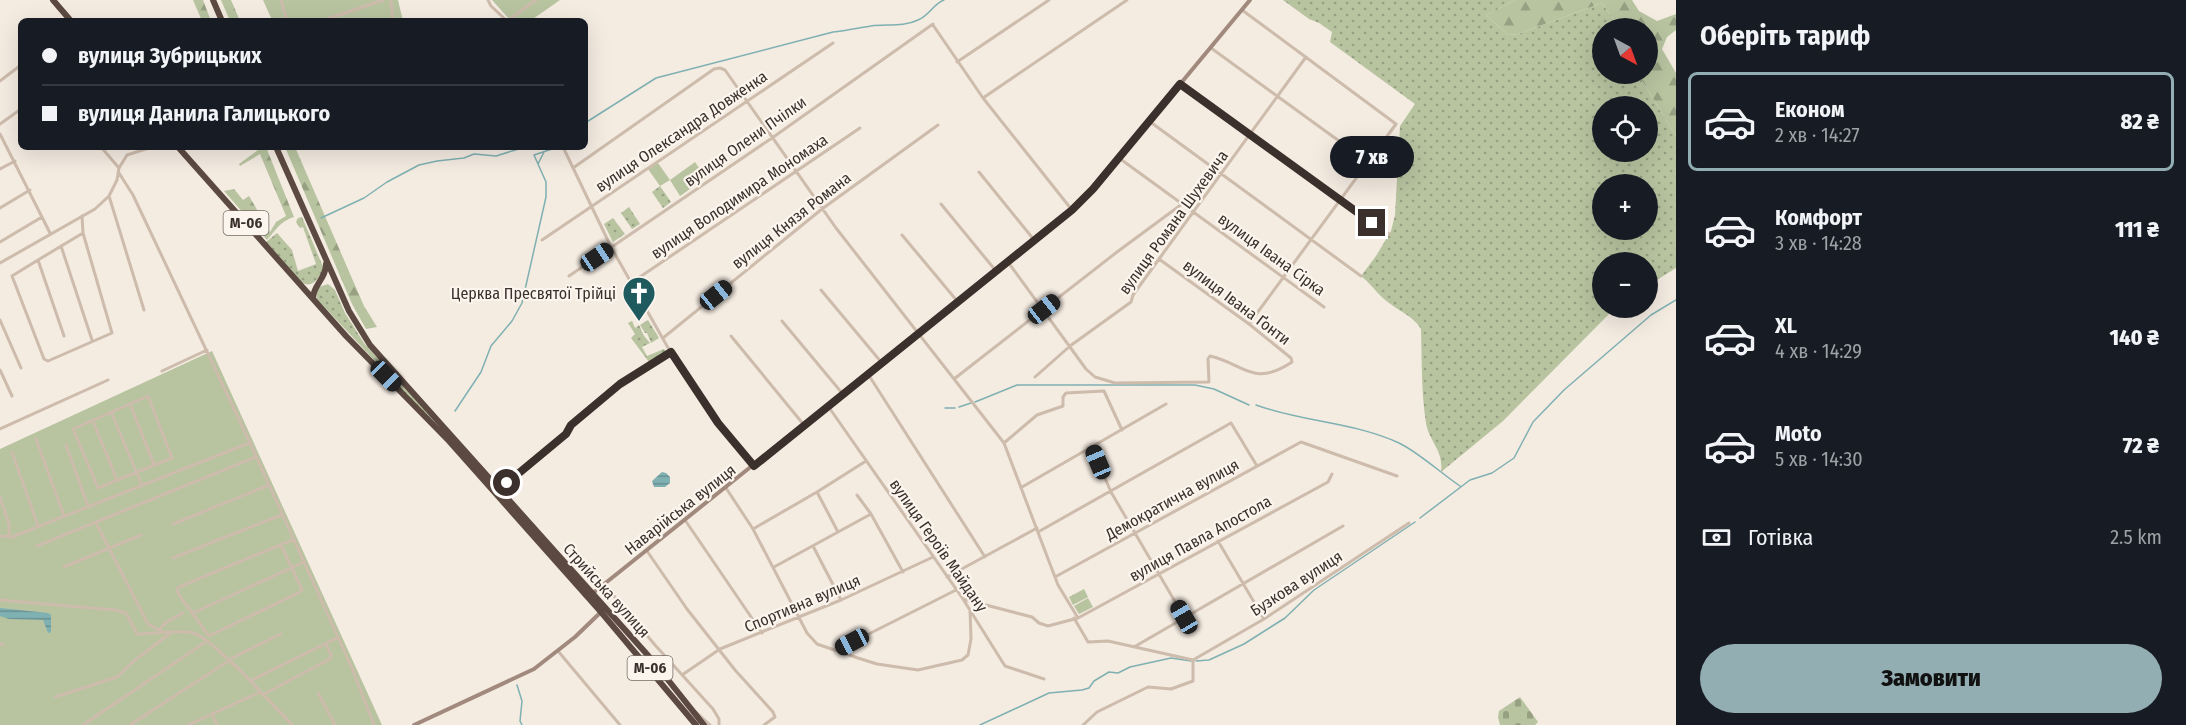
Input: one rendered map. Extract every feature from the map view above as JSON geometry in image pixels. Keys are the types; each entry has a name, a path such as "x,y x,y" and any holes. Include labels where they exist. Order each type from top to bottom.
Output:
{"highway":[{"path":"53,0 68,18"},
{"path":"213,0 221,18"},
{"name":"М-06","path":"181,150 313,299 485,477"},
{"name":"М-06","path":"277,150 353,320 380,357 485,477"},
{"path":"313,299 313,292 325,274 326,260"},
{"path":"317,285 332,284 342,297"},
{"name":"Стрийська вулиця","path":"485,477 500,490 653,661 704,725"},
{"name":"Стрийська вулиця","path":"485,477 696,725"}],"street":[{"path":"281,0 285,18"},
{"path":"330,18 383,0"},
{"path":"391,0 393,18"},
{"path":"488,0 504,18"},
{"path":"511,18 536,0"},
{"path":"1049,0 957,62 1072,210"},
{"path":"983,98 1127,0"},
{"name":"Наварійська вулиця","path":"592,594 1072,210 1093,189 1250,0"},
{"path":"1242,10 1395,122 1395,126 1249,324"},
{"name":"вулиця Олени Пчілки","path":"569,276 933,25 957,62"},
{"name":"вулиця Олександра Довженка","path":"542,240 833,43"},
{"path":"1211,48 1368,162"},
{"name":"вулиця Романа Шухевича","path":"1035,377 1070,346 1131,302 1159,259 1306,57"},
{"path":"0,81 18,67"},
{"path":"573,168 714,69 725,70 836,228 1004,443 1055,577 1088,642 1108,641 1193,660 1193,681 1171,689 1148,687 1097,712 1083,725"},
{"path":"1180,84 1389,234"},
{"path":"0,124 18,111"},
{"path":"1149,121 1361,276"},
{"name":"вулиця Князя Романа","path":"663,338 822,209 938,125"},
{"name":"вулиця Володимира Мономаха","path":"631,283 861,128"},
{"path":"0,134 50,233"},
{"path":"103,150 133,195 207,350 338,638 374,725"},
{"path":"0,263 95,209 109,196 127,155 143,150"},
{"path":"564,150 611,247 671,352 718,423 754,466"},
{"name":"вулиця Івана Сірка","path":"1119,158 1324,307"},
{"path":"0,169 15,161"},
{"path":"978,172 1035,241"},
{"path":"0,208 30,190"},
{"path":"109,196 144,310"},
{"path":"941,204 996,271"},
{"path":"954,379 1182,204"},
{"path":"81,216 83,233 112,333 48,361 44,359 12,276 83,233"},
{"path":"0,242 42,218"},
{"path":"902,236 958,302"},
{"path":"61,246 92,340"},
{"name":"вулиця Івана Ґонти","path":"1070,346 1086,369 1103,381 1115,383 1209,382 1208,358 1210,356 1235,365 1247,373 1256,374 1264,374 1292,362 1291,358 1249,324 1159,259"},
{"path":"38,261 64,336"},
{"path":"1008,262 1070,346"},
{"path":"821,290 882,363"},
{"path":"0,320 21,368"},
{"path":"782,321 842,394"},
{"path":"731,336 804,425"},
{"path":"162,371 207,350"},
{"path":"500,490 620,384 671,352"},
{"path":"0,370 12,396"},
{"path":"868,374 985,557"},
{"path":"0,429 108,380"},
{"path":"1004,443 1037,415 1061,407 1064,404 1064,395 1069,393 1104,391 1122,430"},
{"path":"148,396 172,458 98,488 73,429 130,404 148,396"},
{"path":"130,404 154,465"},
{"path":"1022,487 1166,404"},
{"name":"вулиця Героїв Майдану","path":"828,406 963,599 1005,666 1044,679"},
{"path":"111,412 142,485"},
{"path":"93,421 117,480"},
{"path":"947,577 1111,492 1231,423 1257,466"},
{"path":"36,439 64,516"},
{"name":"Демократична вулиця","path":"1055,577 1301,442 1397,476"},
{"path":"0,536 12,537 249,443"},
{"path":"66,445 88,506"},
{"path":"1092,448 1111,492 1184,617"},
{"path":"12,452 38,526"},
{"path":"37,546 256,457"},
{"path":"753,529 866,461"},
{"name":"вулиця Павла Апостола","path":"963,599 1032,616 1048,626 1076,618 1328,482 1332,474"},
{"path":"173,524 269,485"},
{"path":"726,488 753,529 814,641 877,664 918,670 962,660 968,656 970,610"},
{"path":"817,492 838,532"},
{"path":"857,495 871,514 903,572"},
{"path":"0,497 9,524 9,535"},
{"path":"774,567 871,514"},
{"path":"173,558 281,515"},
{"path":"685,520 762,633"},
{"path":"96,523 148,624 165,633"},
{"name":"Бузкова вулиця","path":"1193,660 1264,619 1409,523"},
{"path":"1134,647 1343,526"},
{"path":"64,567 141,535"},
{"path":"292,540 179,587 178,592 207,638 292,725"},
{"path":"1218,541 1264,619"},
{"path":"83,725 207,638 300,592 302,590 283,549 279,546"},
{"path":"812,546 841,600"},
{"path":"646,551 687,609 735,670 773,712 775,717 764,725"},
{"name":"Спортивна вулиця","path":"682,675 720,649 800,618 933,557"},
{"path":"193,613 302,562"},
{"path":"604,584 716,713 719,725"},
{"path":"837,650 956,590"},
{"path":"0,600 123,611 136,634 194,633 207,638"},
{"path":"414,725 534,669 558,651 601,612"},
{"path":"160,629 162,625 183,613"},
{"path":"55,697 117,676 172,632"},
{"path":"130,725 229,661 281,634"},
{"path":"250,681 338,638"},
{"path":"188,725 330,659 331,655 326,644"},
{"path":"558,651 620,725"},
{"path":"318,693 335,725"},
{"path":"692,709 710,725"},
{"path":"212,714 217,725"}],"green space":[{"path":"193,0 203,0 210,18 201,18"},
{"path":"221,0 231,0 239,18 229,18"},
{"path":"263,0 398,0 402,18 271,18"},
{"path":"492,0 560,0 534,18 508,18"},
{"path":"1283,0 1515,0 1486,15 1508,35 1518,34 1602,3 1613,18 1592,18 1592,84 1644,84 1651,96 1592,96 1592,162 1658,162 1658,107 1676,136 1676,268 1658,279 1658,252 1592,252 1592,318 1605,318 1503,421 1441,472 1440,458 1426,423 1422,388 1421,329 1414,320 1384,299 1361,276 1391,231 1395,215 1400,126 1415,104 1330,42 1332,32 1309,19"},
{"path":"1515,0 1632,0 1639,11 1652,18 1613,18 1602,3 1518,34 1508,35 1486,15"},
{"path":"1676,14 1676,30 1667,37 1662,49 1676,73 1676,136 1658,107 1658,96 1651,96 1644,84 1658,84 1658,21"},
{"path":"258,150 267,150 294,217 282,223 267,240 224,191 234,189 243,200 249,196 270,232 276,222 286,216 260,154 240,166 239,164"},
{"path":"286,150 296,150 364,306 377,327 366,329 352,304"},
{"path":"695,162 706,178 680,196 670,180"},
{"path":"658,163 670,180 660,186 648,169"},
{"path":"660,186 671,202 663,208 652,192"},
{"path":"629,207 640,224 632,229 621,213"},
{"path":"302,217 324,269 310,284 302,283 266,242 277,233 292,250 298,271 316,264 303,227 300,228 296,222"},
{"path":"613,218 625,234 613,242 604,224"},
{"path":"328,284 335,290 345,313 364,343 537,534 317,299 316,293 319,287"},
{"path":"648,320 659,338 651,343 647,333 640,325"},
{"path":"632,321 635,328 639,325 650,343 642,347 647,356 664,349 667,353 649,362 631,338 635,334 628,323"},
{"path":"212,351 382,725 0,725 0,449"},
{"path":"1084,589 1088,597 1073,605 1069,597"},
{"path":"1088,598 1093,607 1079,614 1074,606"},
{"path":"1520,697 1538,722 1535,725 1500,725 1499,711"}],"water":[{"path":"662,472 670,477 670,483 665,487 654,487 652,481"},
{"path":"0,608 48,613 51,615 51,632 48,633 43,620 9,619 0,616"}],"waterway":[{"path":"588,121 656,78 833,32 913,22 925,16 944,0"},
{"path":"321,218 364,198 387,182 419,165 464,158 474,154 496,156 515,150"},
{"path":"455,411 481,372 491,346 512,321 522,303 546,197 546,182 534,155 549,150"},
{"path":"538,164 544,152"},
{"path":"1420,518 1470,480 1492,473 1514,458 1533,422 1564,390 1651,315 1676,300"},
{"path":"975,402 1017,385 1195,385 1214,389 1249,405"},
{"path":"959,407 971,403"},
{"path":"1256,405 1382,436 1414,452 1460,486"},
{"path":"945,408 955,408"},
{"path":"1196,661 1209,660 1244,644 1285,618 1314,590 1415,522"},
{"path":"980,725 1049,693 1089,688 1094,681 1109,672 1118,673 1130,667 1171,658 1191,661"},
{"path":"517,685 522,701 520,721 522,725"}],"place":[{"name":"Церква Пресвятої Трійці","path":"639,322"}],"route":[{"path":"507,483 566,434 571,425 620,384 671,352 718,423 754,466 1072,210 1093,189 1180,84 1372,223"}]}
